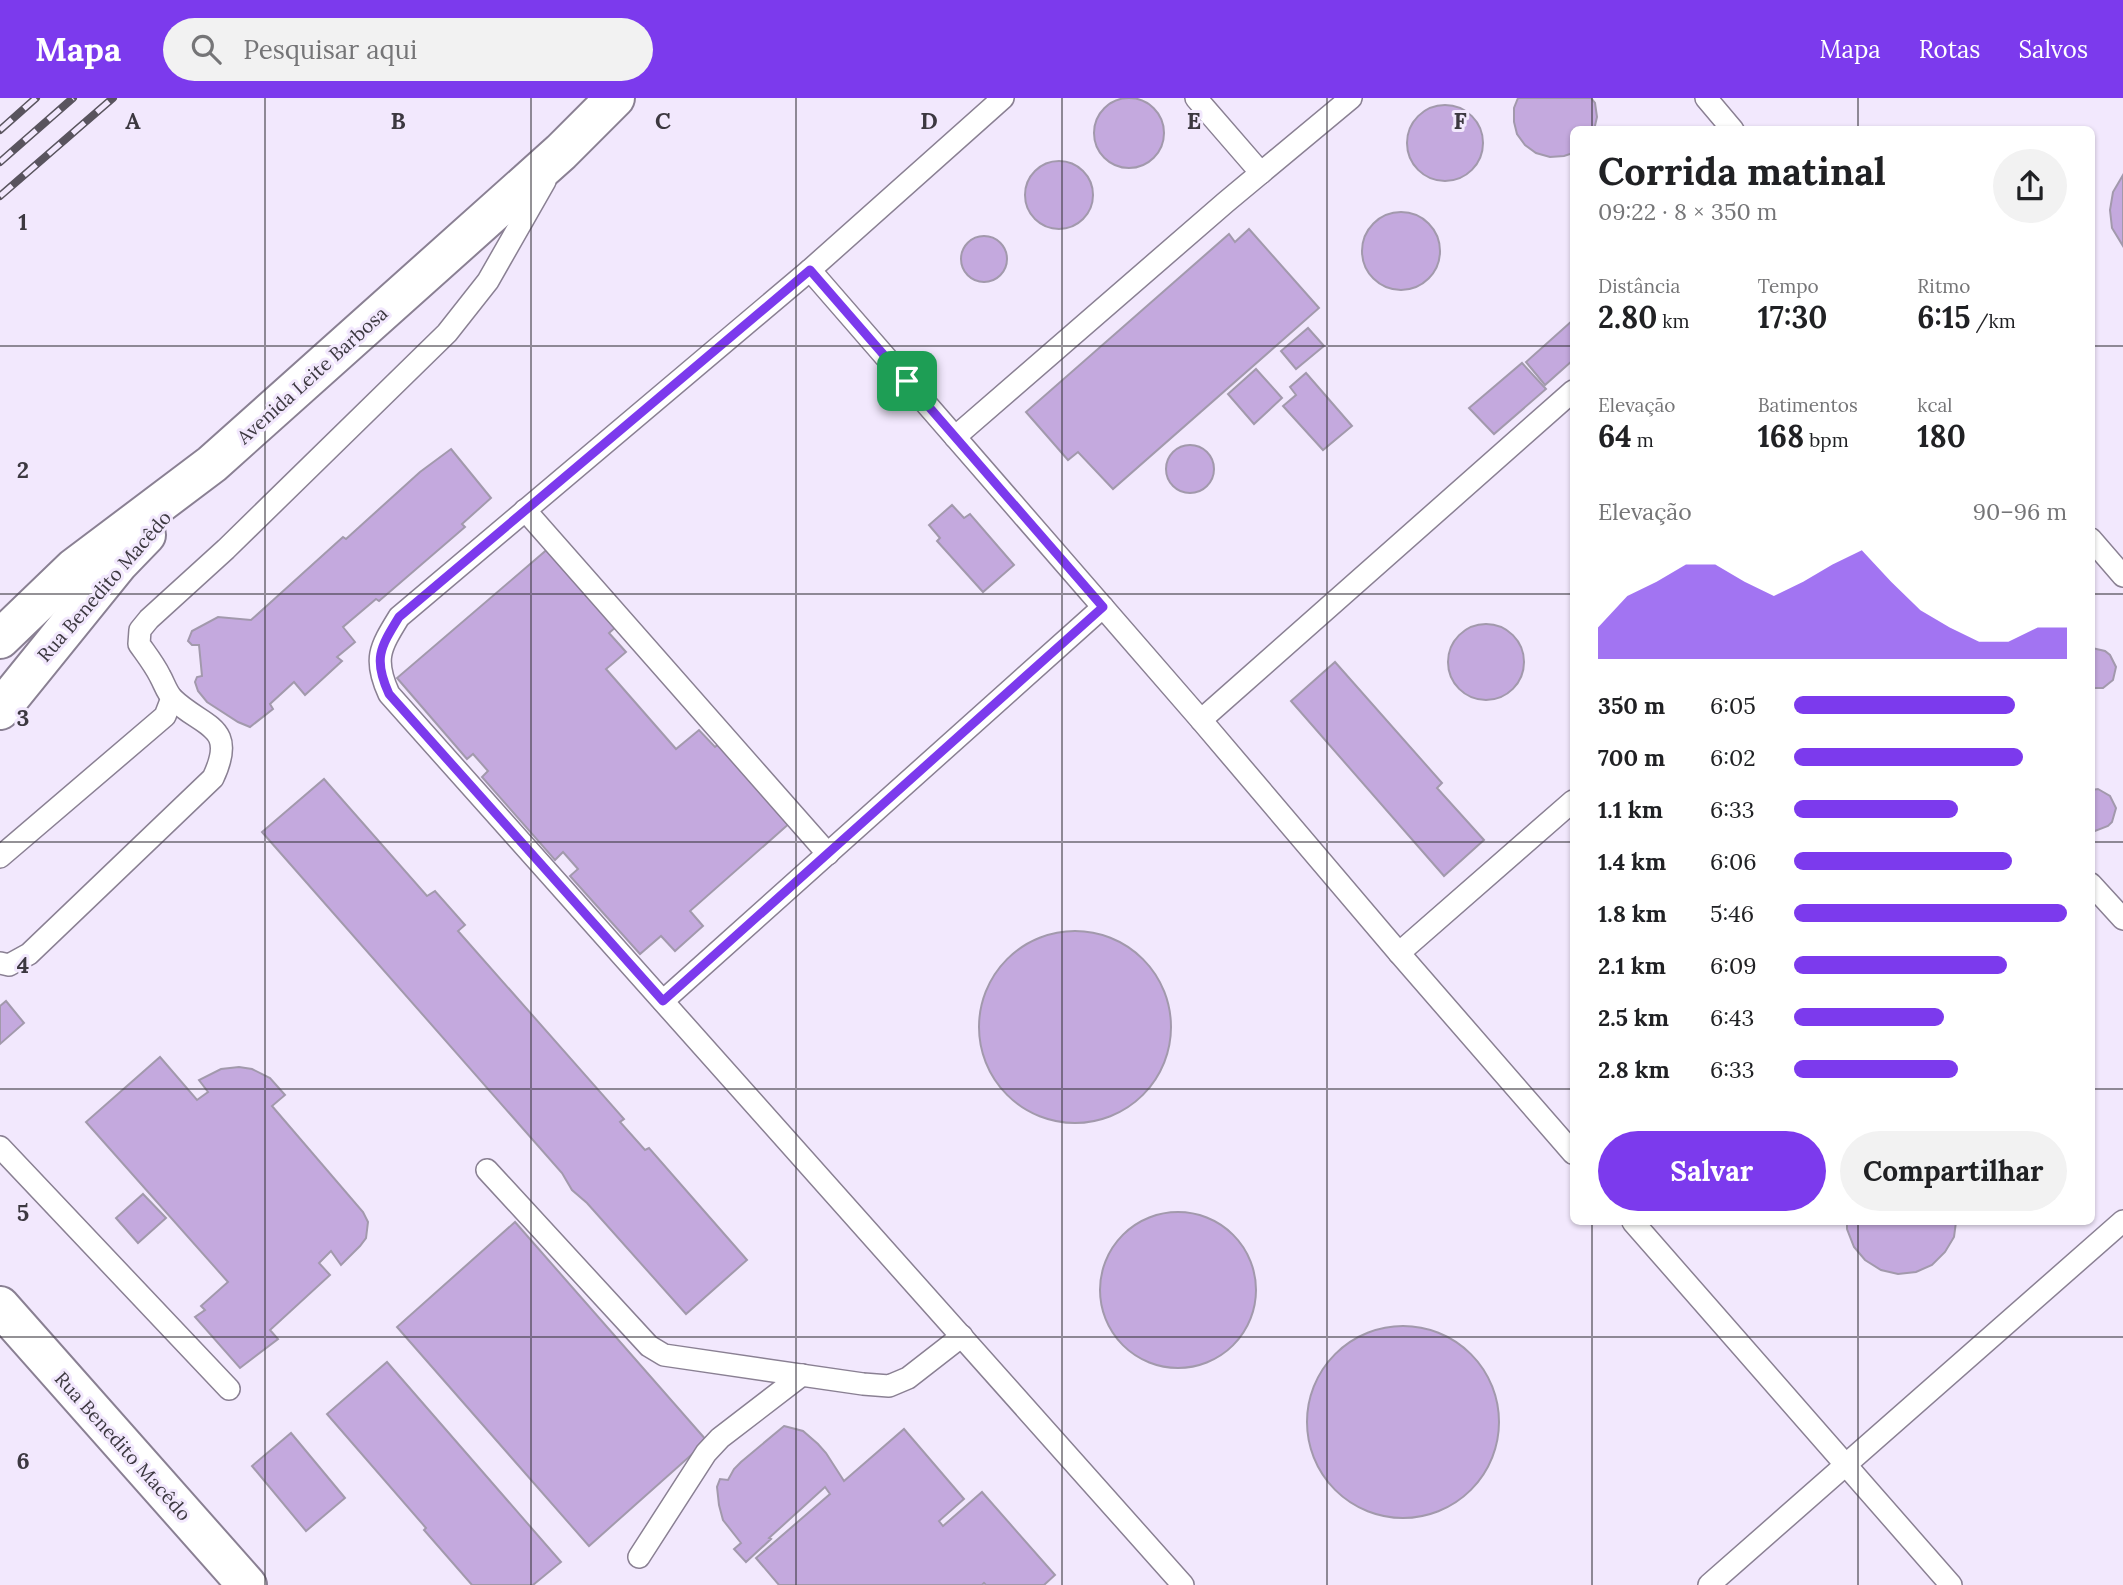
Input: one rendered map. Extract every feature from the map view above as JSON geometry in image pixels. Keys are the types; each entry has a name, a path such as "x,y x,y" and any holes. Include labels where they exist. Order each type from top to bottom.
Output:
{"street":[{"name":"Avenida Leite Barbosa","path":"0,639 74,568 212,464 561,152 615,98"},
{"name":"Rua Benedito Macêdo","path":"0,710 118,564 212,464"},
{"name":"Rua Benedito Macêdo","path":"0,1306 247,1585"}],"lane":[{"path":"1003,98 810,270 399,617 385,639 379,658 380,676 389,694 1183,1585"},
{"path":"1196,98 1261,173"},
{"path":"955,436 1351,98"},
{"path":"1706,98 1730,126"},
{"path":"0,964 9,965 29,954 213,778 222,760 222,742 209,724 172,698 139,644 140,630 149,618 226,549 447,333 488,281 561,152"},
{"path":"810,270 1570,1150"},
{"path":"1201,720 1570,394"},
{"path":"525,510 828,854"},
{"path":"2095,544 2123,576"},
{"path":"663,1001 1103,607"},
{"path":"0,857 165,716 172,698"},
{"path":"1399,953 1570,804"},
{"path":"2095,888 2123,919"},
{"path":"0,1147 229,1389"},
{"path":"487,1170 649,1346 664,1355 890,1386 908,1378 962,1336"},
{"path":"1709,1585 2123,1221"},
{"path":"1636,1225 1951,1585"},
{"path":"639,1558 706,1453 720,1438 802,1375"}],"building":[{"path":"1129,98 1154,108 1164,133 1154,158 1129,168 1104,158 1094,133 1104,108"},
{"path":"1518,98 1591,98 1595,103 1597,117 1595,126 1570,126 1570,154 1550,157 1536,153 1525,145 1517,134 1514,108"},
{"path":"1438,105 1452,105 1466,111 1477,122 1483,143 1480,158 1472,170 1452,181 1438,181 1424,175 1413,164 1407,150 1407,136 1413,122 1424,111"},
{"path":"1059,161 1072,164 1083,171 1090,182 1093,195 1090,208 1083,219 1072,226 1059,229 1046,226 1035,219 1028,208 1025,195 1028,182 1035,171 1046,164"},
{"path":"2123,175 2123,246 2112,228 2110,210 2113,192"},
{"path":"1401,212 1416,215 1428,224 1437,236 1440,251 1437,266 1428,278 1416,287 1401,290 1386,287 1374,278 1365,266 1362,251 1365,236 1374,224 1386,215"},
{"path":"1249,229 1319,308 1113,489 1078,452 1068,460 1026,412 1229,234 1235,242"},
{"path":"984,236 1000,243 1007,259 1000,275 984,282 968,275 961,259 968,243"},
{"path":"1570,323 1570,363 1545,385 1526,362"},
{"path":"1308,328 1324,346 1296,369 1281,351"},
{"path":"1522,363 1546,389 1494,434 1469,408"},
{"path":"1256,369 1282,398 1254,424 1228,394"},
{"path":"1306,373 1352,426 1323,450 1283,406 1296,395 1290,387"},
{"path":"1190,445 1207,452 1214,469 1207,486 1190,493 1173,486 1166,469 1173,452"},
{"path":"451,449 491,498 462,524 465,527 379,601 376,599 343,627 355,642 337,657 342,661 305,695 294,682 270,704 273,709 250,727 207,702 195,682 197,677 202,676 199,645 192,645 188,641 192,631 218,617 251,620 343,537 346,539 420,472"},
{"path":"952,505 964,518 970,514 1014,565 983,592 937,541 940,538 929,525"},
{"path":"550,547 617,626 609,633 626,652 606,669 676,749 699,730 715,747 721,742 791,822 690,911 703,926 675,951 661,936 640,954 570,876 578,869 563,852 555,860 482,777 488,771 473,754 467,759 397,678"},
{"path":"1486,624 1500,627 1513,635 1521,648 1524,662 1521,676 1513,689 1500,697 1486,700 1472,697 1459,689 1451,676 1448,662 1451,648 1459,635 1472,627"},
{"path":"2095,649 2110,655 2116,667 2113,680 2103,688 2095,688"},
{"path":"1335,662 1442,783 1437,788 1484,840 1444,876 1291,701"},
{"path":"324,779 427,896 435,891 465,925 458,931 624,1119 620,1122 645,1150 649,1148 747,1260 686,1314 587,1203 572,1190 562,1173 262,832"},
{"path":"2095,789 2110,796 2116,808 2112,822 2095,831"},
{"path":"1075,931 1112,938 1143,959 1164,990 1171,1027 1164,1064 1143,1095 1112,1116 1075,1123 1038,1116 1007,1095 986,1064 979,1027 986,990 1007,959 1038,938"},
{"path":"6,1001 24,1023 0,1044 0,1006"},
{"path":"160,1057 197,1100 208,1092 199,1080 221,1069 252,1069 270,1078 285,1095 272,1106 363,1212 368,1222 366,1238 341,1265 331,1251 319,1263 330,1275 270,1330 278,1339 240,1368 195,1317 205,1310 201,1306 228,1282 86,1122"},
{"path":"143,1194 166,1218 138,1243 116,1218"},
{"path":"1178,1212 1208,1218 1233,1235 1250,1260 1256,1290 1250,1320 1233,1345 1208,1362 1178,1368 1148,1362 1123,1345 1106,1320 1100,1290 1106,1260 1123,1235 1148,1218"},
{"path":"515,1222 707,1441 589,1546 397,1327"},
{"path":"1847,1225 1956,1225 1954,1237 1945,1252 1932,1265 1916,1272 1898,1274 1881,1270 1865,1260 1854,1247"},
{"path":"1403,1326 1440,1333 1471,1354 1492,1385 1499,1422 1492,1459 1471,1490 1440,1511 1403,1518 1366,1511 1335,1490 1314,1459 1307,1422 1314,1385 1335,1354 1366,1333"},
{"path":"387,1362 561,1562 533,1585 472,1585 327,1414"},
{"path":"784,1426 803,1431 818,1444 844,1481 904,1429 964,1499 939,1521 943,1526 982,1492 1055,1575 1044,1585 779,1585 756,1558 830,1494 825,1487 746,1562 734,1549 741,1543 723,1520 717,1487 720,1479 728,1480 741,1462"},
{"path":"291,1433 345,1498 306,1531 252,1466"}],"railway":[{"path":"0,130 36,98"},
{"path":"0,162 73,98"},
{"path":"0,196 113,98"}],"route":[{"path":"810,270 907,381 1103,607 663,1001 389,694 380,676 379,658 385,639 399,617 810,270"}]}
